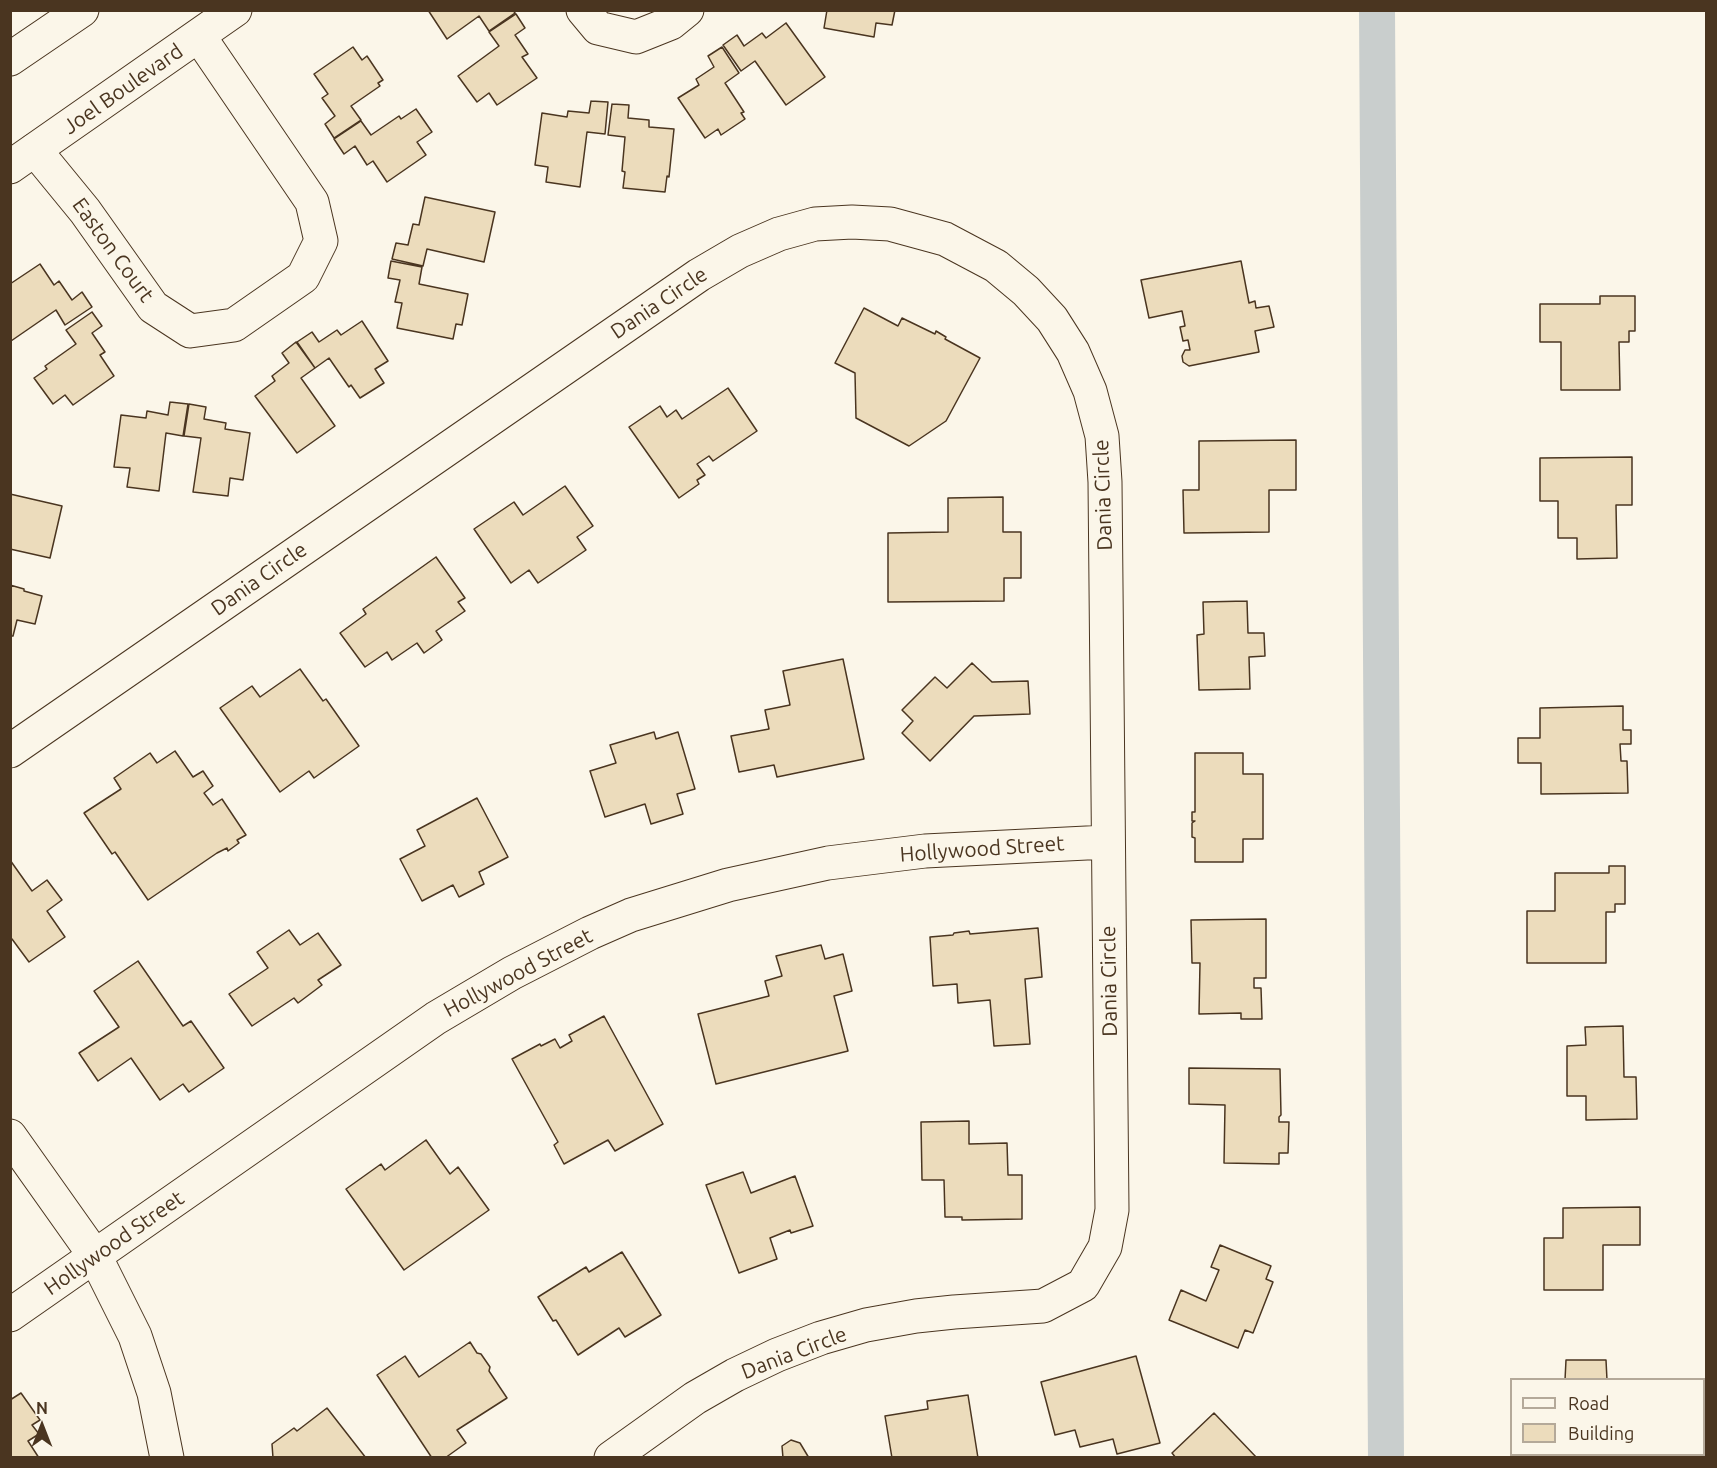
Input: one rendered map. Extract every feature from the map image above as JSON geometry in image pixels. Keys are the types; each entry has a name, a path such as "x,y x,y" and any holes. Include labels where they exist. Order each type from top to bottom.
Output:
{"street":[{"path":"10,59 82,10"},
{"name":"Joel Boulevard","path":"23,158 235,10"},
{"path":"583,10 598,28 636,37 672,22 687,10"},
{"name":"Easton Court","path":"23,158 85,211 153,307 190,331 234,324 303,277 321,241 312,202 199,36"},
{"name":"Dania Circle","path":"10,751 709,269 740,251 778,234 815,224 852,222 890,224 945,239 996,266 1026,291 1052,319 1073,352 1090,391 1102,435 1105,482 1112,1210 1105,1247 1083,1285 1043,1306 916,1316 866,1325 821,1338 735,1375 695,1398 610,1458"},
{"name":"Hollywood Street","path":"10,1315 436,1018 512,973 631,915 728,885 828,864 925,851 1107,842"},
{"path":"10,1136 95,1256 135,1336 154,1393 167,1458"}],"building":[{"path":"428,10 513,10 515,13 489,31 479,16 447,39"},
{"path":"827,10 895,10 892,25 876,23 874,37 824,28"},
{"path":"516,14 525,28 515,35 528,54 522,57 537,78 497,105 489,93 477,102 458,76 499,46 489,32"},
{"path":"786,23 825,77 786,105 755,61 741,71 723,45 737,35 744,46 762,33 766,38"},
{"path":"353,47 362,60 367,56 383,80 378,83 380,86 351,106 361,120 334,138 325,124 335,116 322,98 328,94 314,74"},
{"path":"722,47 739,73 725,83 744,112 741,113 745,119 721,135 718,129 705,138 678,98 699,85 696,79 714,67 708,56"},
{"path":"591,101 608,102 605,134 587,132 580,187 546,182 548,167 535,165 542,113 567,117 568,111 589,113"},
{"path":"612,104 629,105 628,118 649,120 649,127 674,129 669,177 667,176 665,192 623,188 625,137 608,135"},
{"path":"416,109 432,132 417,142 426,155 387,182 373,161 367,165 355,146 344,154 334,139 361,121 371,135 399,116 401,119"},
{"path":"425,197 495,212 484,262 427,249 423,266 392,259 396,243 408,245 413,224 419,225"},
{"path":"391,261 422,267 419,284 468,294 462,325 456,324 453,339 397,328 402,303 395,302 400,280 388,278"},
{"path":"1241,261 1249,303 1255,301 1256,308 1269,306 1274,327 1255,331 1259,352 1189,366 1183,362 1182,356 1185,350 1190,350 1188,340 1183,341 1180,327 1185,326 1182,311 1149,318 1141,280"},
{"path":"40,264 54,285 59,281 72,300 82,292 92,307 65,325 56,310 11,341 10,284"},
{"path":"1600,296 1635,296 1635,331 1629,331 1629,342 1619,342 1620,390 1561,390 1561,342 1540,342 1540,304 1600,304"},
{"path":"864,308 898,326 902,318 935,334 936,331 946,337 945,339 980,358 946,421 909,446 856,418 855,373 835,363"},
{"path":"92,312 102,326 92,333 105,352 100,355 114,376 73,405 65,395 53,404 34,378 47,369 45,366 76,344 66,330"},
{"path":"362,321 388,361 375,369 384,383 360,398 351,385 349,387 329,358 315,368 297,342 312,332 319,342 337,330 341,335"},
{"path":"296,342 315,368 301,378 335,426 297,453 255,396 275,381 272,376 289,363 282,353"},
{"path":"728,388 757,431 713,461 709,456 697,464 705,475 697,480 699,484 679,498 629,427 660,406 667,417 676,410 682,419"},
{"path":"170,402 188,404 183,436 166,433 159,491 127,487 130,468 114,467 121,415 146,418 147,411 168,415"},
{"path":"189,404 206,407 204,419 226,423 225,429 250,433 243,480 230,478 228,496 193,492 201,438 184,436"},
{"path":"1296,440 1296,490 1269,490 1269,532 1184,533 1183,490 1199,490 1199,441"},
{"path":"1632,457 1632,505 1616,505 1617,558 1577,559 1577,538 1558,538 1558,501 1540,501 1540,458"},
{"path":"565,486 593,526 577,537 586,550 538,583 529,570 511,583 474,529 514,502 523,515"},
{"path":"10,494 62,506 50,558 10,549"},
{"path":"1003,497 1003,532 1021,532 1021,578 1004,578 1004,601 888,602 888,533 948,532 948,498"},
{"path":"436,557 465,598 458,602 465,611 436,631 442,640 424,653 417,643 392,660 387,652 365,667 340,633 366,614 363,609"},
{"path":"10,585 42,596 35,624 17,620 13,636 10,636"},
{"path":"1247,601 1248,633 1264,633 1265,656 1249,657 1250,689 1199,690 1197,635 1204,634 1203,602"},
{"path":"843,659 864,759 777,777 774,765 739,772 731,736 769,729 765,710 790,705 783,671"},
{"path":"972,663 992,682 1028,681 1030,714 974,716 930,761 902,733 913,721 902,710 935,677 947,688"},
{"path":"300,669 323,701 326,699 359,746 314,778 309,771 280,792 220,708 252,686 260,697"},
{"path":"1623,706 1623,730 1631,730 1631,744 1620,744 1621,761 1627,761 1628,793 1541,794 1541,763 1518,763 1518,738 1540,738 1540,708"},
{"path":"654,732 656,739 678,732 695,789 677,794 683,814 651,824 645,804 605,817 590,771 616,763 610,745"},
{"path":"175,751 193,777 203,771 213,786 204,793 213,805 222,799 246,835 237,840 239,843 228,851 227,848 217,853 148,900 115,852 112,854 84,813 121,789 114,778 150,753 157,763"},
{"path":"1195,753 1243,753 1243,774 1263,774 1263,839 1243,839 1243,862 1195,862 1195,838 1192,837 1192,823 1195,821 1192,821 1192,812 1195,812"},
{"path":"477,798 508,857 479,872 484,884 459,897 453,885 422,901 400,859 425,846 417,830"},
{"path":"10,860 32,891 47,880 62,900 47,911 65,937 29,962 12,939 10,941"},
{"path":"1609,866 1625,866 1625,904 1615,904 1615,912 1606,912 1606,963 1527,963 1527,911 1555,911 1555,873 1609,873"},
{"path":"1266,919 1266,978 1254,978 1254,988 1261,988 1262,1019 1241,1019 1241,1013 1199,1014 1200,963 1192,963 1191,920"},
{"path":"1038,928 1042,977 1025,979 1030,1044 994,1046 990,1000 958,1003 957,984 933,986 930,937 969,931 970,934"},
{"path":"289,930 300,945 318,933 341,965 318,980 322,985 298,1003 294,998 252,1026 229,994 268,968 257,952"},
{"path":"821,945 825,959 843,954 852,991 834,996 848,1051 716,1084 698,1014 769,996 765,981 782,976 776,956"},
{"path":"138,961 183,1026 191,1021 224,1068 189,1092 183,1084 160,1100 131,1058 98,1081 79,1053 119,1027 94,991"},
{"path":"604,1016 663,1124 615,1151 608,1140 564,1164 554,1145 558,1142 512,1059 555,1039 560,1048 572,1041 569,1035"},
{"path":"1623,1026 1624,1077 1636,1077 1637,1119 1586,1120 1586,1096 1567,1096 1567,1046 1586,1045 1585,1027"},
{"path":"1189,1068 1280,1069 1281,1115 1279,1122 1289,1122 1288,1153 1279,1153 1279,1164 1224,1163 1225,1105 1189,1104"},
{"path":"969,1121 969,1144 1007,1143 1008,1175 1022,1175 1022,1219 962,1220 962,1217 945,1217 944,1180 922,1180 921,1122"},
{"path":"426,1140 450,1174 458,1167 489,1210 404,1270 346,1189 381,1164 385,1170"},
{"path":"743,1172 751,1193 795,1176 813,1226 791,1233 790,1230 770,1238 777,1259 739,1273 706,1185"},
{"path":"1640,1207 1640,1245 1603,1245 1603,1290 1544,1290 1544,1238 1563,1238 1563,1208"},
{"path":"1220,1245 1271,1266 1266,1279 1273,1282 1253,1333 1245,1330 1238,1348 1169,1320 1181,1290 1206,1301 1219,1270 1211,1267"},
{"path":"622,1252 661,1315 625,1337 619,1328 578,1355 538,1297 586,1267 589,1272"},
{"path":"470,1342 490,1367 489,1371 507,1398 457,1430 466,1443 445,1458 432,1458 377,1375 405,1356 419,1377"},
{"path":"1136,1356 1160,1443 1117,1454 1113,1439 1080,1447 1075,1430 1055,1435 1041,1382"},
{"path":"1566,1360 1606,1360 1607,1378 1565,1378"},
{"path":"21,1393 40,1420 32,1425 39,1434 28,1441 39,1458 10,1458 10,1400"},
{"path":"968,1395 978,1458 892,1458 885,1416 928,1409 927,1401"},
{"path":"327,1408 366,1458 273,1458 272,1444 294,1428 297,1431"},
{"path":"1214,1413 1257,1458 1176,1458 1172,1453"},
{"path":"791,1440 800,1443 809,1458 783,1458 782,1446"}],"waterway":[{"path":"1377,10 1386,1458"}]}
